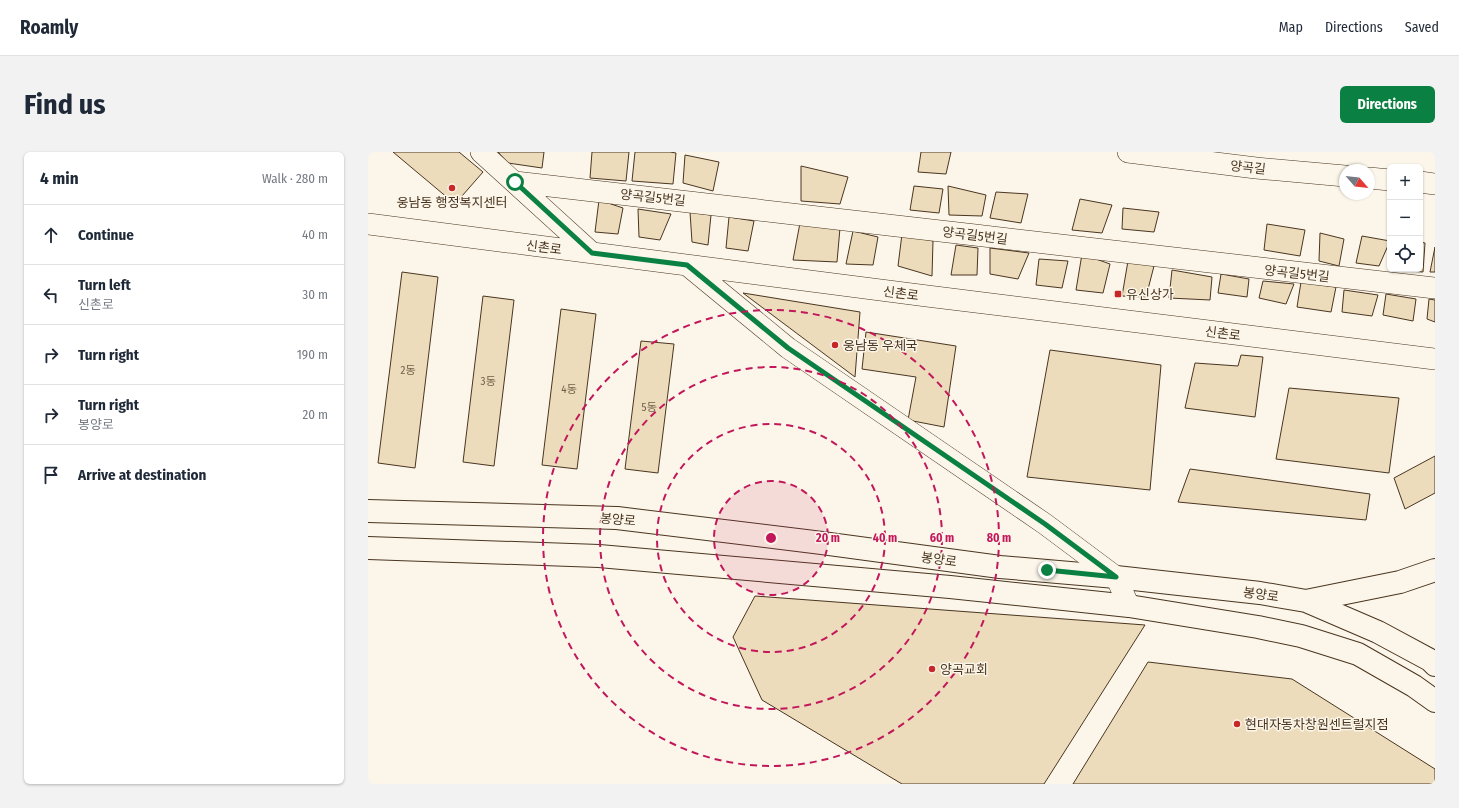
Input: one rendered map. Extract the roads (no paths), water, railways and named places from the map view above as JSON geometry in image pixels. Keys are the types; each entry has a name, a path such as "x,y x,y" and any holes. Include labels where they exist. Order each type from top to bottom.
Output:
{"main road":[{"name":"봉양로","path":"368,511 617,518 822,543 992,566 1116,577 1260,593 1306,601 1400,582 1435,570"},
{"name":"봉양로","path":"368,548 599,556 950,587 1128,606 1258,627 1301,636 1358,654 1414,686 1435,701"},
{"path":"1306,601 1378,632 1430,660 1435,665"}],"street":[{"path":"481,152 592,253"},
{"name":"양곡길","path":"1128,152 1256,168 1339,175"},
{"path":"1375,179 1387,180"},
{"name":"양곡길5번길","path":"515,182 1435,288"},
{"path":"1423,182 1435,184"},
{"name":"신촌로","path":"368,224 943,298 1435,359"},
{"path":"687,265 788,348 1045,524 1116,577 1128,606"}],"place":[{"name":"웅남동 행정복지센터","path":"452,188"},
{"name":"유신상가","path":"1118,294"},
{"name":"웅남동 우체국","path":"835,345"},
{"name":"양곡교회","path":"932,669"},
{"name":"현대자동차창원센트럴지점","path":"1237,724"}]}
